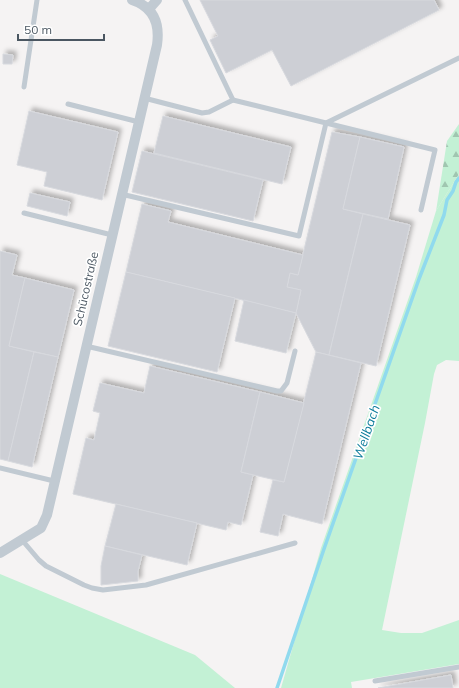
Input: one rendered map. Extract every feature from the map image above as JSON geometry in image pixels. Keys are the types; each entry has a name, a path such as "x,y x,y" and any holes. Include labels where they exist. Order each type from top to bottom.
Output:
{"street":[{"path":"132,0 149,9 157,0"},
{"name":"Schücostraße","path":"0,553 41,528 44,521 158,37 156,21 149,9"}],"lane":[{"path":"24,87 37,0"},
{"path":"185,0 233,100"},
{"path":"326,123 459,58"},
{"path":"144,98 202,113 209,112 233,100 436,150 421,210"},
{"path":"68,104 139,122"},
{"path":"122,194 299,236 326,123"},
{"path":"24,213 112,235"},
{"path":"86,346 277,391 281,391 287,384 295,351"},
{"path":"0,468 54,481"},
{"path":"22,540 46,566 84,585 104,590 146,585 295,544"},
{"path":"375,681 459,667"}],"green space":[{"path":"459,124 459,174 436,211 447,141"},
{"path":"459,174 459,361 446,360 437,365 434,374 382,630 401,633 422,633 459,620 459,664 351,682 352,688 281,688 321,548 416,277 436,211"},
{"path":"0,574 195,655 235,688 0,688"}],"building":[{"path":"200,0 434,0 439,10 291,86 272,50 226,73 210,40 218,36"},
{"path":"3,54 13,55 12,64 3,64"},
{"path":"29,111 118,132 102,200 44,186 47,172 17,165"},
{"path":"163,116 291,147 282,184 154,153"},
{"path":"332,132 360,137 343,209 363,214 329,355 316,352 296,313 301,290 287,287 290,273 298,275"},
{"path":"360,137 404,147 388,219 343,209"},
{"path":"142,151 263,180 253,221 132,192"},
{"path":"30,193 70,202 67,216 27,206"},
{"path":"142,204 171,211 168,222 303,255 298,275 290,273 287,287 301,290 296,313 126,272"},
{"path":"363,214 410,225 376,366 329,355"},
{"path":"0,251 17,255 12,275 25,278 9,346 34,352 8,461 0,459"},
{"path":"126,272 235,298 217,372 108,346"},
{"path":"25,278 74,290 58,357 9,346"},
{"path":"244,300 296,313 286,353 235,341"},
{"path":"34,352 58,357 32,467 8,461"},
{"path":"316,352 361,363 322,524 283,514 278,536 260,532 273,480 284,482"},
{"path":"150,366 260,392 241,472 253,475 241,525 228,522 226,530 73,494 86,438 94,440 100,413 93,411 100,383 144,393"},
{"path":"260,392 304,403 284,482 241,472"},
{"path":"116,504 197,523 187,565 105,546"},
{"path":"105,546 142,555 138,571 138,581 101,585 101,566"},
{"path":"451,675 453,688 378,688"}],"waterway":[{"name":"Wellbach","path":"277,688 419,279 444,215 447,200 459,178"}]}
